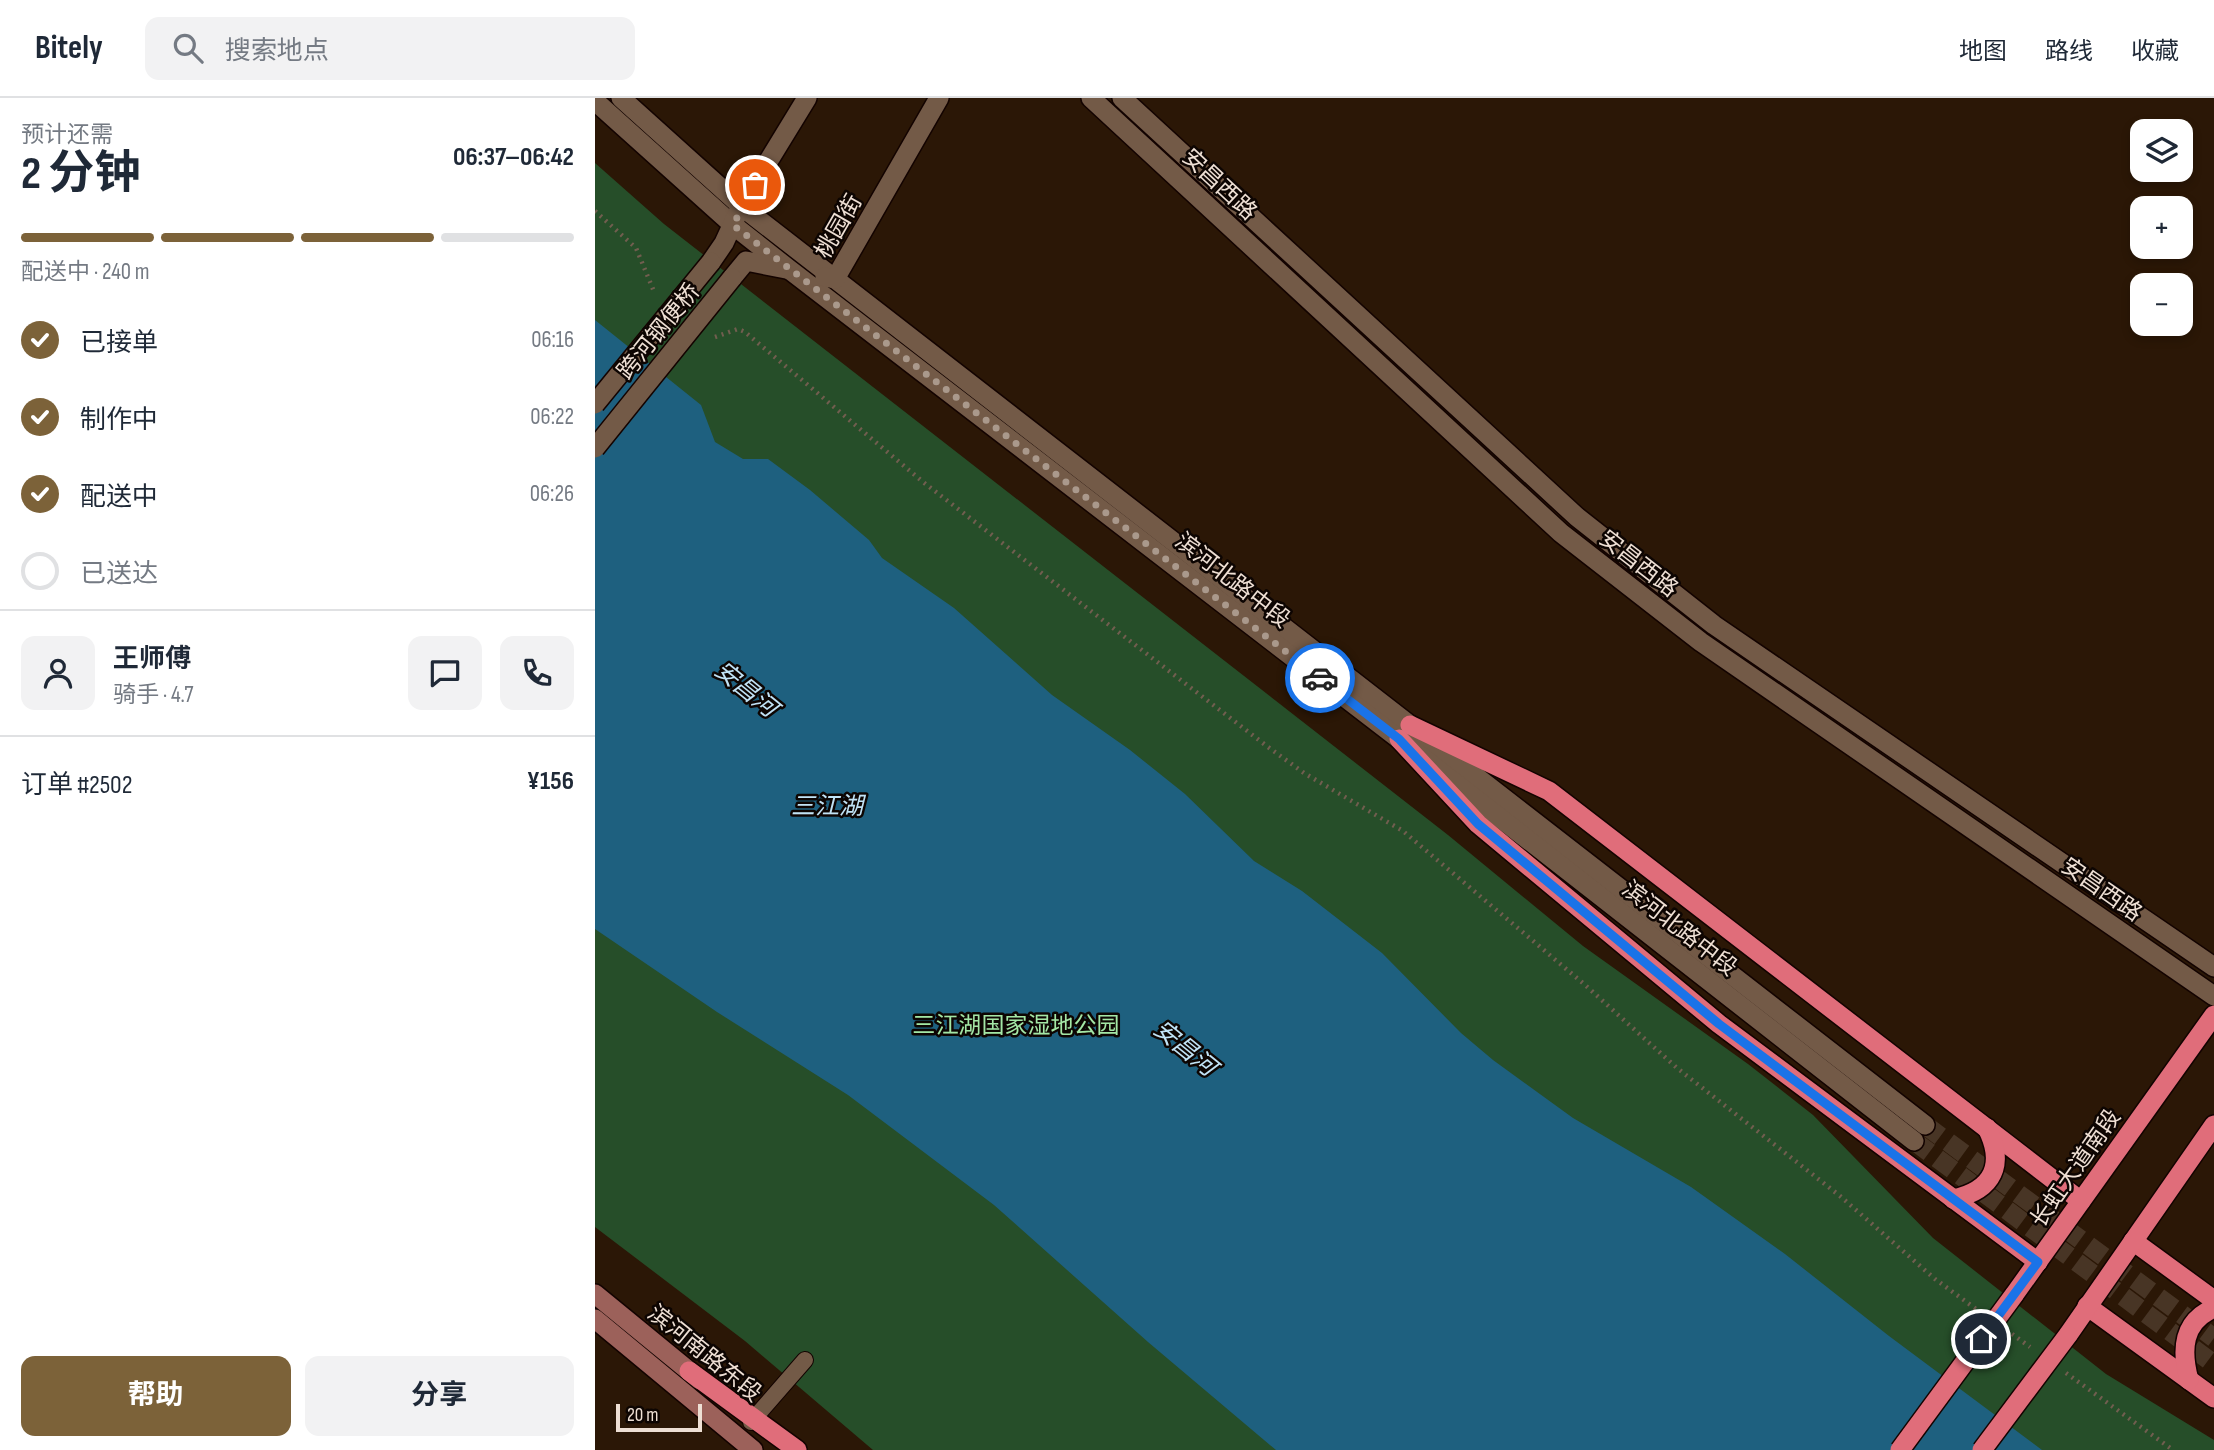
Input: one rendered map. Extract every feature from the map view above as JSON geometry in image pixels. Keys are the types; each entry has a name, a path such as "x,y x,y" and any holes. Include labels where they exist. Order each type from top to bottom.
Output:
{"highway":[{"path":"1405,732 1549,791 2081,1200"},
{"path":"1405,732 1478,824 1698,1007 2038,1262"},
{"name":"长虹大道南段","path":"1900,1450 2214,1015"},
{"path":"1982,1450 2068,1335 2214,1125"},
{"path":"1953,1199 1967,1196 1985,1184 1997,1164 1996,1146 1986,1128"},
{"path":"2133,1241 2214,1300"},
{"path":"2087,1306 2214,1398"},
{"path":"2189,1380 2183,1350 2186,1339 2190,1329 2214,1307"},
{"path":"689,1371 752,1420 797,1450"}],"main road":[{"name":"滨河南路东段","path":"595,1294 689,1371"},
{"name":"滨河南路东段","path":"595,1319 753,1450"},
{"name":"滨河南路东段","path":"752,1420 784,1450"}],"street":[{"name":"滨河北路中段","path":"621,98 741,206 1405,732 1919,1133"},
{"path":"733,225 741,206 807,98"},
{"name":"桃园街","path":"732,278 746,261 835,279 939,98"},
{"name":"安昌西路","path":"1091,98 1561,533 1701,642 2214,996"},
{"name":"安昌西路","path":"1122,98 1587,525 1714,625 2214,967"},
{"name":"滨河北路中段","path":"595,102 733,225 790,270 1405,732"},
{"name":"跨河钢便桥","path":"595,404 711,262 733,225"},
{"name":"跨河钢便桥","path":"595,448 732,278"}],"lane":[{"path":"752,1420 805,1360"}],"path":[{"path":"595,211 636,248 656,295"},
{"path":"710,338 738,329 745,332 923,482 1268,747 1304,773 1403,831 1584,984 1677,1068 1840,1196 1935,1279 1980,1311"},
{"path":"2003,1328 2037,1352"},
{"path":"2060,1368 2173,1450"}],"green space":[{"name":"三江湖","path":"595,163 664,224 1448,835 1583,946 1748,1064 1813,1115 1933,1238 2106,1374 2214,1440 2214,1450 873,1450 745,1341 595,1227"}],"water":[{"name":"三江湖","path":"595,320 701,405 715,442 743,459 768,459 810,490 869,540 882,558 954,608 1052,695 1130,750 1185,794 1254,861 1302,891 1382,953 1461,1033 1493,1060 1573,1118 1691,1187 1785,1254 1889,1336 2042,1450 1276,1450 1148,1342 994,1205 848,1095 717,1012 595,929"}],"tunnel":[{"path":"1925,1125 2214,1338"},
{"path":"1914,1141 2214,1364"}],"way so far":[{"path":"755,185 741,206 733,225 1320,678"}],"route":[{"path":"1320,678 1399,739 1478,824 1719,1024 2038,1262 1981,1339"}],"water label":[{"name":"安昌河","path":"746,689"},
{"name":"安昌河","path":"1185,1048"}],"park label":[{"name":"三江湖国家湿地公园","path":"1016,1025"}]}
